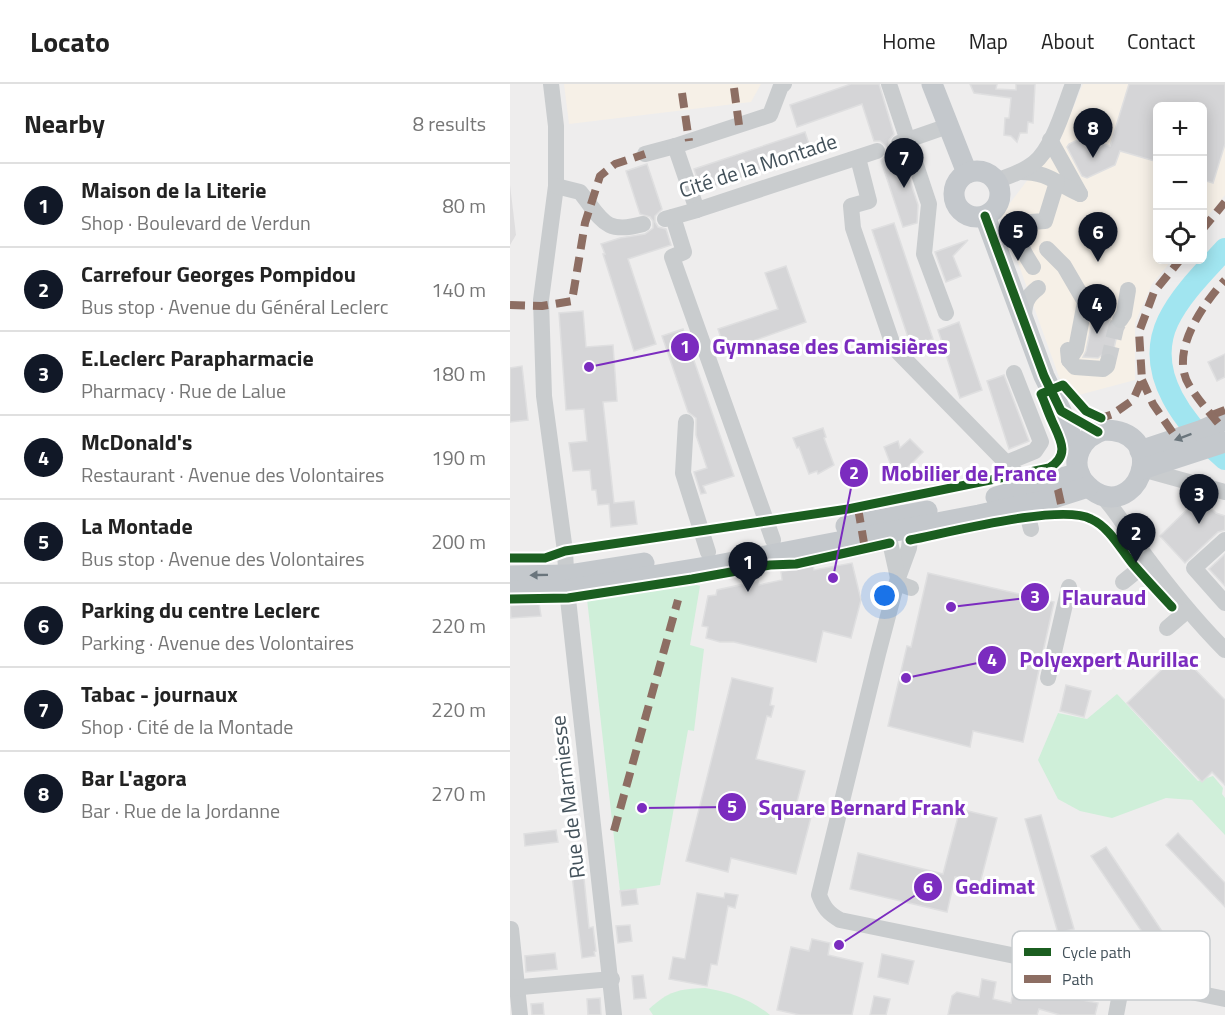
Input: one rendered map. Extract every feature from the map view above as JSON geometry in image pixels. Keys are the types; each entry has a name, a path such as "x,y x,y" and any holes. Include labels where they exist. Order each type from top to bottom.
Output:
{"main road":[{"path":"932,84 967,173"},
{"path":"986,172 996,181 1000,194 996,207 985,216 969,216 962,212 954,199 955,184 967,173 986,172"},
{"path":"985,216 1044,376 1061,411 1086,477 1117,497 1129,491 1140,478 1141,460 1134,439 1127,434 1113,430 1098,432 1085,441 1086,477"},
{"path":"1061,411 1098,432"},
{"path":"1141,460 1225,420"},
{"path":"1141,460 1191,454 1225,442"},
{"path":"510,591 899,526 975,502 1024,497 1086,477"},
{"path":"510,576 568,583 773,540 899,526"}],"street":[{"name":"Rue de Marmiesse","path":"551,84 556,126 556,186 542,306 544,396 568,583 612,979 614,1015"},
{"path":"645,154 770,115 780,86 784,84"},
{"path":"889,84 903,142 929,204 924,254 946,313"},
{"path":"996,181 1020,172 1035,162 1046,147 1073,84"},
{"path":"903,142 948,126"},
{"path":"675,146 697,210"},
{"path":"1033,267 1023,254 1023,243 1031,222 1045,221 1060,180 1046,147"},
{"name":"Cité de la Montade","path":"773,540 672,257 684,252 669,218 877,151"},
{"name":"Cité de la Montade","path":"858,158 869,201 851,206 853,228 894,348 1019,476 1031,529"},
{"path":"1020,172 1036,172 1060,180"},
{"path":"556,186 580,192 596,215 612,227 626,229 643,224"},
{"path":"1047,249 1064,266 1085,302 1076,349 1069,360 1075,368 1094,369 1103,369 1108,362"},
{"path":"1024,320 1024,304 1030,294 1038,288"},
{"path":"1120,320 1124,314 1128,290"},
{"path":"1006,463 1035,451 1041,442 1014,373"},
{"path":"686,422 683,473 708,552"},
{"path":"1141,460 1187,481 1225,492"},
{"path":"1086,477 1112,505 1128,533 1188,610 1225,650"},
{"path":"1128,533 1126,507 1129,491"},
{"path":"899,526 902,583 819,895 828,913 840,920 1012,955"},
{"path":"1225,540 1194,568 1225,603"},
{"path":"1123,582 1149,561"},
{"path":"1048,678 1069,586"},
{"path":"1167,628 1188,610"},
{"path":"511,929 514,988 520,1015"},
{"path":"514,988 612,979"},
{"path":"1210,996 1225,999"},
{"path":"1116,1015 1119,1000"}],"shaded area":[{"path":"564,84 761,84 751,102 569,124"},
{"path":"1083,84 1225,84 1225,195 1207,217 1207,102 1153,102 1153,264 1169,264 1152,284 1135,323 1135,380 1075,396 1059,377 1001,215 1029,178 1059,148 1061,137"},
{"path":"510,185 516,235 510,245"}],"green space":[{"path":"684,581 700,586 690,645 704,649 694,731 688,730 660,885 620,891 587,599"},
{"path":"1117,694 1198,781 1213,776 1223,788 1225,835 1192,800 1166,798 1112,818 1080,811 1058,799 1038,760 1058,713 1087,719"},
{"path":"705,988 739,997 770,1015 653,1015 649,1009 674,992"}],"building":[{"path":"851,84 879,84 894,134 889,140 889,146 893,151 901,153 918,205 917,223 903,227 881,161 887,154 887,147 880,141 874,141 862,104 797,127 790,105"},
{"path":"970,84 997,84 996,89 1016,90 1016,84 1035,84 1033,123 1028,122 1027,133 1020,133 1017,142 1011,136 1004,135 1005,118 1009,118 1011,98 974,93"},
{"path":"1129,84 1225,84 1225,144 1213,183 1207,181 1207,102 1153,102 1153,161 1120,151 1115,165 1087,178 1082,176 1067,147 1086,136 1090,143 1094,141 1110,146"},
{"path":"805,132 812,153 701,191 694,169"},
{"path":"647,164 662,209 655,216 655,222 658,227 666,229 671,245 628,259 656,344 634,351 601,244 645,234 653,228 653,221 650,217 640,214 626,171"},
{"path":"894,223 933,339 911,346 872,230"},
{"path":"968,240 953,256 961,276 946,282 935,252"},
{"path":"786,266 806,322 725,351 718,329 778,309 765,273"},
{"path":"1095,308 1113,312 1110,324 1118,330 1113,353 1105,352 1098,358 1083,357 1086,351"},
{"path":"583,311 586,347 613,345 617,401 603,402 614,503 634,501 637,524 611,527 609,504 598,505 596,490 592,490 590,470 573,471 569,443 587,441 584,409 566,410 559,313"},
{"path":"959,322 982,390 960,398 938,330"},
{"path":"683,329 734,476 703,486 706,493 701,494 694,472 707,468 696,435 696,418 688,412 662,336"},
{"path":"1225,354 1225,377 1217,381 1208,362"},
{"path":"522,366 528,420 510,422 510,368"},
{"path":"1004,375 1029,441 1009,449 987,381"},
{"path":"823,428 826,437 824,438 834,465 818,474 817,471 809,474 799,447 797,448 793,438"},
{"path":"910,439 923,452 906,469 894,473 884,447 898,441 900,448"},
{"path":"1200,497 1216,513 1225,516 1225,530 1218,532 1185,563 1160,536"},
{"path":"1225,554 1225,586 1209,569"},
{"path":"852,563 861,600 851,638 823,631 816,662 734,642 720,642 706,638 708,627 702,626 708,596 716,595 717,590 758,581 759,585 782,580 781,572 813,565 814,570"},
{"path":"928,573 1054,602 1023,742 973,731 970,747 888,726 907,646 911,647"},
{"path":"539,603 541,616 511,618 510,606"},
{"path":"1179,653 1225,700 1225,785 1212,772 1202,782 1127,703"},
{"path":"732,678 773,688 770,705 774,706 771,717 767,716 756,759 805,771 794,813 811,817 796,874 731,858 728,872 686,861"},
{"path":"1066,685 1091,691 1084,717 1060,711"},
{"path":"960,809 997,818 980,883 955,877 947,912 850,889 858,853 943,874"},
{"path":"1041,815 1074,929 1057,931 1025,819"},
{"path":"556,830 558,842 525,846 524,834"},
{"path":"1178,833 1225,883 1225,907 1166,845"},
{"path":"1106,847 1162,931 1141,931 1091,856"},
{"path":"581,849 589,928 593,927 596,951 595,956 582,958 569,850"},
{"path":"636,889 638,904 622,906 620,891"},
{"path":"697,893 724,898 725,893 738,895 735,908 728,906 717,965 711,964 707,986 669,979 673,957 685,959"},
{"path":"630,925 632,941 618,943 616,926"},
{"path":"812,939 830,943 828,955 863,963 852,1015 800,1015 777,1010 791,947 809,951"},
{"path":"555,953 557,969 526,972 525,956"},
{"path":"882,954 914,961 908,984 878,977"},
{"path":"643,975 646,998 634,999 632,976"},
{"path":"982,979 996,982 993,999 1011,1003 1012,998 1012,1000 1082,1000 1098,1003 1095,1015 1060,1015 1039,1009 1037,1015 948,1015 952,996 957,992 979,997"},
{"path":"874,996 890,999 886,1015 870,1015"},
{"path":"600,998 601,1015 588,1015 587,999"},
{"path":"543,1003 544,1015 532,1015 531,1004"}],"waterway":[{"path":"1225,249 1194,283 1173,311 1162,341 1161,360 1172,398 1196,431 1225,459"}],"tunnel":[{"path":"1108,362 1120,320"}],"marked path":[{"path":"734,88 739,125"},
{"path":"682,93 689,141"},
{"path":"510,305 542,306 572,301 585,223 600,176 615,164 645,154"},
{"path":"1207,224 1225,202"},
{"path":"1097,416 1101,418 1113,414 1133,400 1142,380 1139,332 1154,292 1177,264"},
{"path":"1218,423 1189,385 1184,372 1183,358 1191,329 1207,302 1225,280"},
{"path":"1142,380 1153,404 1177,439"},
{"path":"1212,415 1225,410"},
{"path":"1049,468 1058,490 1063,513"},
{"path":"858,508 865,549"},
{"path":"614,831 678,600"}],"cycle path":[{"path":"985,216 1044,376 1061,411 1098,432"},
{"path":"510,558 545,558 565,551 848,509 1049,468 1060,458 1062,446 1041,394 1063,385 1086,411 1101,418"},
{"path":"910,540 1003,521 1076,515 1091,519 1103,527 1172,607"},
{"path":"510,599 568,598 770,565 796,564 890,543"}],"place":[{"name":"Bar L'agora","path":"1093,158"},
{"name":"Tabac - journaux","path":"904,188"},
{"name":"La Montade","path":"1018,261"},
{"name":"Parking du centre Leclerc","path":"1098,262"},
{"name":"McDonald's","path":"1097,334"},
{"name":"Gymnase des Camisières","path":"589,367"},
{"name":"E.Leclerc Parapharmacie","path":"1199,524"},
{"name":"Carrefour Georges Pompidou","path":"1136,563"},
{"name":"Mobilier de France","path":"833,578"},
{"name":"Maison de la Literie","path":"748,592"},
{"name":"Flauraud","path":"951,607"},
{"name":"Polyexpert Aurillac","path":"906,678"},
{"name":"Square Bernard Frank","path":"642,808"},
{"name":"Gedimat","path":"839,945"}]}
